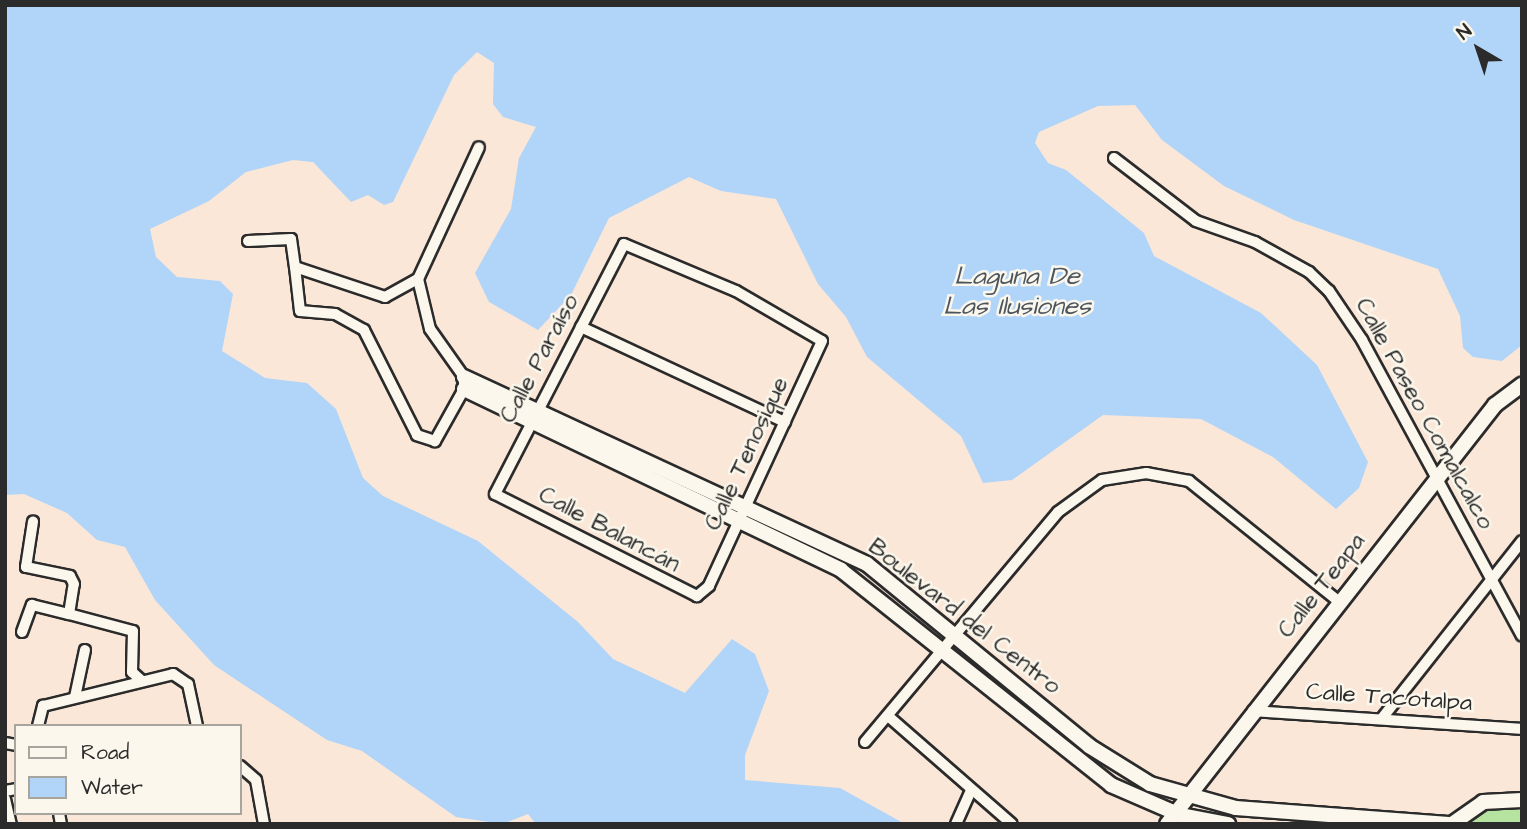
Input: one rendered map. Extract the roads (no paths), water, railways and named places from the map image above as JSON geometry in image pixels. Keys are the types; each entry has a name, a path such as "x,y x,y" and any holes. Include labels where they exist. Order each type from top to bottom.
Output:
{"street":[{"path":"295,267 385,297 418,279 479,147"},
{"name":"Calle Paseo Comalcalco","path":"1114,158 1196,221 1255,242 1320,281 1353,324 1522,636"},
{"path":"248,241 290,239 300,311 335,314 364,330 420,439 435,441 464,383 430,329 418,279"},
{"name":"Calle Paraíso","path":"495,494 624,244 730,288 815,334"},
{"path":"581,327 785,422"},
{"name":"Calle Tenosique","path":"703,593 821,347 815,334"},
{"name":"Boulevard del Centro","path":"464,383 519,405 739,521 857,579 1104,757 1184,797 1246,809 1450,824"},
{"name":"Calle Teapa","path":"1170,818 1338,601 1495,405 1522,385"},
{"name":"Boulevard del Centro","path":"534,415 747,505 867,564 947,643 1093,772 1170,818 1228,824"},
{"path":"865,742 1075,494 1132,474 1168,474 1196,485 1338,601"},
{"name":"Calle Balancán","path":"495,494 688,596 703,593"},
{"path":"33,522 24,564 72,579 69,614"},
{"path":"1384,717 1522,541"},
{"path":"22,632 32,605 133,631 132,672 142,681"},
{"path":"75,697 85,650"},
{"path":"38,724 37,711 75,697 142,681 181,678 196,724"},
{"name":"Calle Tacotalpa","path":"1254,711 1384,717 1522,729"},
{"path":"888,716 1012,824"},
{"path":"242,768 256,780 264,824"},
{"path":"956,824 971,790"},
{"path":"5,799 11,824"},
{"path":"1450,824 1483,802 1522,800"}],"water":[{"name":"Laguna De Las Ilusiones","path":"5,5 1522,5 1522,345 1502,361 1473,357 1463,348 1460,316 1438,269 1294,220 1224,186 1162,140 1135,105 1098,106 1039,132 1035,143 1048,163 1066,170 1144,233 1154,256 1261,313 1317,365 1368,462 1359,488 1336,509 1273,457 1201,419 1103,415 1012,480 983,483 961,436 867,357 846,317 818,284 776,199 721,191 689,177 609,218 571,295 538,330 489,302 475,273 511,209 519,158 536,127 503,117 493,104 494,63 477,52 454,75 393,202 384,205 368,195 351,202 313,162 293,160 246,172 209,201 150,229 156,257 177,277 220,281 233,294 222,351 265,378 307,383 336,409 363,478 383,496 478,541 578,622 613,659 685,693 732,639 755,654 769,691 745,755 745,780 840,788 905,824 536,824 528,814 502,824 456,817 362,751 327,740 214,665 155,600 125,547 97,540 67,513 24,494 5,495"}]}
